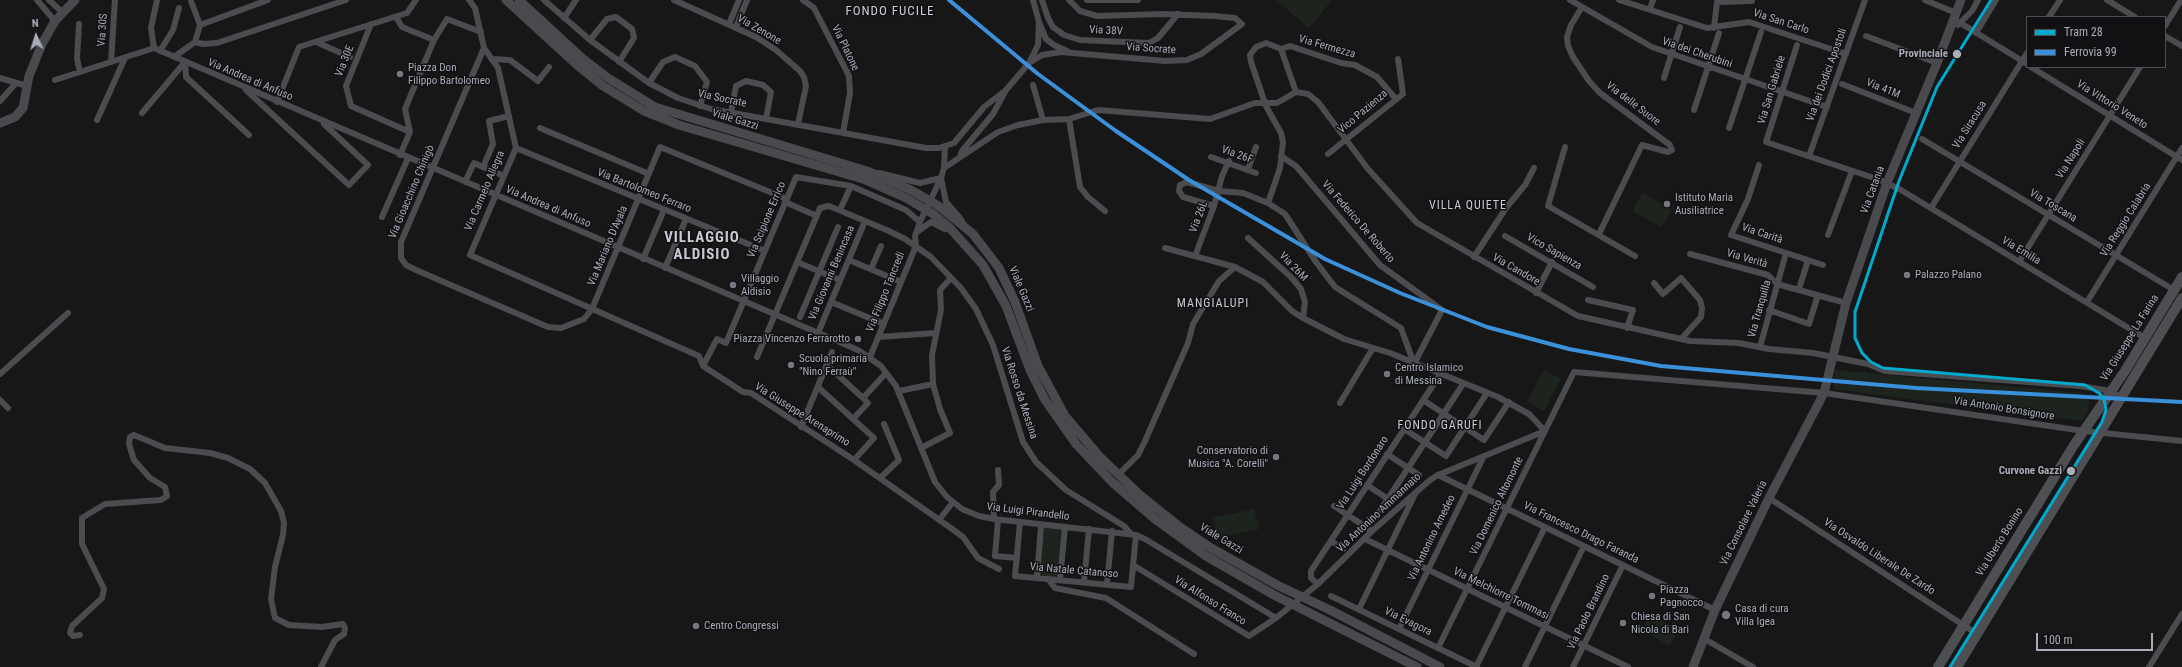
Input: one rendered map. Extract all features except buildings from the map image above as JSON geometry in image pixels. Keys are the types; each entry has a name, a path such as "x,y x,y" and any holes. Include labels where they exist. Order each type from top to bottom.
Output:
{"main road":[{"path":"0,123 11,120 19,113 24,103 29,76 42,44 55,21 75,0"},
{"name":"Viale Gazzi","path":"506,0 576,65 602,86 644,111 679,125 863,179 906,198 928,205 976,256 995,284 1010,315 1030,370 1044,400 1065,430 1093,462 1135,503 1190,546 1295,605 1417,667"},
{"name":"Viale Gazzi","path":"519,0 593,66 655,107 867,171 898,183 928,205 965,227 985,248 1005,279 1038,366 1058,405 1083,439 1118,475 1160,512 1196,538 1279,586 1440,667"},
{"name":"Via Catania","path":"1824,393 1846,303 1887,183 1950,30 1957,18 1961,0"},
{"name":"Via Giuseppe La Farina","path":"2084,431 2125,371 2182,277"},
{"name":"Via Giuseppe La Farina","path":"2101,433 2182,298"},
{"name":"Via Consolare Valeria","path":"1693,667 1715,610 1769,498 1824,393"},
{"name":"Via Uberto Bonino","path":"1938,667 2084,431"},
{"path":"1957,667 2101,433"}],"street":[{"path":"37,0 55,21"},
{"path":"50,0 62,12"},
{"name":"Via 30S","path":"110,62 115,0"},
{"path":"157,0 151,28 157,50"},
{"path":"200,25 268,0"},
{"path":"196,42 203,44 217,43 346,0"},
{"path":"276,102 299,47 407,13 416,0"},
{"name":"Via Carmelo Allegra","path":"469,0 475,8 484,48 493,59 500,74 516,148 470,255"},
{"name":"Via Socrate","path":"544,0 590,40 649,83 669,95 700,106 926,148"},
{"path":"564,18 576,0"},
{"name":"Via Zenone","path":"674,0 736,27 769,45 804,77 806,89 798,124"},
{"path":"729,24 739,0"},
{"path":"736,27 747,0"},
{"path":"803,0 811,2"},
{"path":"1033,0 1039,22"},
{"name":"Via 38V","path":"1042,0 1048,18 1053,27 1064,35 1080,40 1149,43 1158,38 1178,14"},
{"path":"1068,0 1080,11 1097,16 1178,14"},
{"path":"1087,0 1138,0"},
{"name":"Via dei Cherubini","path":"1570,0 1652,47 1827,107"},
{"name":"Via San Carlo","path":"1619,0 1714,28 1749,22 1846,54"},
{"path":"1650,9 1653,0"},
{"name":"Via dei Dodici Apostoli","path":"1809,156 1865,0"},
{"path":"1925,0 1957,18 1976,33 2024,63"},
{"path":"1957,18 1972,12 1978,0"},
{"path":"1976,33 1996,0"},
{"path":"2050,16 2060,0"},
{"path":"2107,0 2133,16"},
{"path":"2166,24 2181,0"},
{"path":"174,57 196,42 200,25 191,1"},
{"path":"1714,28 1717,2 1752,1"},
{"name":"Via Platone","path":"811,2 849,76 850,93 843,132"},
{"name":"Via delle Suore","path":"1582,7 1571,25 1567,37 1568,46 1573,57 1589,81 1600,93 1670,145 1672,151 1668,152 1642,145 1599,234"},
{"path":"55,80 110,62 157,50 173,30 179,8"},
{"name":"Via Socrate","path":"1029,63 1048,53 1072,53 1165,61 1187,60 1201,54 1242,24 1232,17 1178,14"},
{"path":"396,16 402,27 434,40"},
{"path":"590,40 607,19 616,17 632,29 634,38 619,62"},
{"path":"400,155 410,132 405,109 434,40 447,19 480,32"},
{"name":"Via Socrate","path":"1039,22 1050,42 1072,53"},
{"name":"Via Socrate","path":"1006,90 1029,63 1038,45 1039,22"},
{"path":"79,24 77,59 80,72"},
{"name":"Via 30E","path":"371,24 346,86 351,106 410,132"},
{"path":"1664,78 1680,27"},
{"path":"1729,128 1761,32"},
{"path":"1694,110 1719,33"},
{"path":"1866,36 1937,63"},
{"path":"2166,37 2182,46"},
{"path":"316,42 350,57"},
{"name":"Via Fermezza","path":"1266,102 1250,55 1256,47 1263,44 1270,44 1281,49 1290,46 1341,63 1362,68 1384,84 1395,98"},
{"name":"Via San Gabriele","path":"1766,142 1796,44"},
{"name":"Via Gioacchino Chinigò","path":"484,48 400,246 401,258 406,265 552,328 565,327 584,319 592,309"},
{"path":"961,154 1008,128 1043,120 1069,119 1098,110 1210,119 1255,103 1277,103 1296,92 1281,49"},
{"name":"Via Andrea di Anfuso","path":"157,50 818,333 870,357"},
{"path":"649,83 663,62 675,57 695,66 707,82 700,106"},
{"path":"97,120 125,58"},
{"path":"493,59 510,60 538,81 549,67"},
{"name":"Vico Pazienza","path":"1328,154 1395,98 1403,94 1398,59"},
{"path":"142,113 186,62"},
{"path":"186,62 186,77 249,136"},
{"name":"Via Siracusa","path":"1931,208 2024,63"},
{"name":"Via Vittorio Veneto","path":"2033,68 2179,158"},
{"name":"Via Napoli","path":"2019,262 2139,68"},
{"path":"0,78 27,86"},
{"path":"730,112 736,86 746,81 763,85 771,92 766,119"},
{"path":"0,101 16,83"},
{"name":"Via 41M","path":"1842,84 1916,113"},
{"path":"1033,85 1043,120"},
{"path":"242,87 349,185 368,165 320,120"},
{"path":"926,148 945,147 954,143 984,107 1006,90"},
{"path":"944,168 961,154 993,114 1006,90"},
{"name":"Via Candore","path":"1296,92 1308,94 1318,102 1368,169 1417,223 1578,316 1681,339 1739,343 1813,353 1895,372 2080,386 2111,390"},
{"path":"1266,102 1283,138 1280,168 1268,203"},
{"path":"483,167 493,144 489,121 509,116"},
{"path":"1069,119 1080,187 1088,197 1105,211"},
{"path":"540,128 649,174"},
{"name":"Via Toscana","path":"1922,139 2174,290"},
{"name":"Via Emilia","path":"1766,142 1887,183 2087,302 2144,338"},
{"path":"954,143 959,145 961,154"},
{"name":"Via Mariano D'Ayala","path":"592,309 660,147 786,201"},
{"path":"945,147 945,156"},
{"path":"1248,169 1256,147"},
{"path":"1565,147 1548,206 1635,256"},
{"name":"Via Bartolomeo Ferraro","path":"516,148 765,251"},
{"path":"926,148 955,160"},
{"name":"Via Reggio Calabria","path":"2087,302 2179,158 2182,148"},
{"name":"Via Filippo Tancredi","path":"870,357 916,246 916,233 941,178 945,156"},
{"name":"Via Federico De Roberto","path":"1281,156 1296,166 1380,265 1442,310 1414,364"},
{"name":"Via 26F","path":"1211,157 1256,173"},
{"path":"382,217 408,158"},
{"name":"Via 26L","path":"1195,256 1214,206 1222,176 1228,162"},
{"path":"465,182 474,163 504,176"},
{"name":"Via Carità","path":"1759,165 1748,199 1731,235 1823,265"},
{"path":"1474,257 1506,208 1525,185 1534,168"},
{"path":"867,171 920,183 941,178 946,202 960,218 965,227"},
{"path":"1828,235 1852,171"},
{"name":"Via Scipione Errico","path":"703,366 717,339 726,343 796,177 852,186"},
{"path":"1214,206 1183,197 1179,191 1180,185 1187,182 1219,191 1243,193 1268,203 1289,218 1316,262 1335,287 1401,328 1414,364"},
{"path":"840,210 852,186 906,210 920,222"},
{"path":"906,198 920,222"},
{"path":"757,357 817,216 786,201"},
{"name":"Via Rosso da Messina","path":"817,216 820,208 829,206 889,231 916,246 931,257 967,296 986,327 1024,442 1030,454 1043,471 1058,484 1124,526 1133,534 1145,538 1276,618"},
{"path":"644,259 664,210"},
{"path":"665,268 686,219"},
{"name":"Via Giovanni Benincasa","path":"818,333 865,221"},
{"path":"916,233 931,222 942,226 974,259 992,286 1000,304 1010,315"},
{"path":"800,317 838,227"},
{"name":"Vico Sapienza","path":"1505,236 1593,287"},
{"name":"Via 26M","path":"1248,238 1292,278 1301,289 1305,302 1303,318"},
{"path":"871,269 881,246"},
{"path":"1165,248 1235,267 1263,282 1292,311 1303,318 1344,339 1390,353 1509,402 1529,414 1545,431"},
{"name":"Via Tranquilla","path":"1760,347 1786,253"},
{"name":"Via Verità","path":"1690,254 1768,275 1777,284 1846,303"},
{"name":"Via Giuseppe Arenaprimo","path":"470,255 698,356 703,366 743,392 751,393 880,478 963,537 978,558 999,569"},
{"path":"849,260 901,282"},
{"path":"1799,290 1808,260"},
{"path":"798,262 840,280"},
{"path":"1536,293 1552,262"},
{"path":"1118,475 1138,454 1145,441 1188,343 1193,324 1220,281 1235,267"},
{"path":"921,448 930,445 950,433 940,409 934,384 932,355 941,310 940,290 951,278"},
{"path":"1654,283 1663,294 1681,278 1700,300 1702,308 1701,317 1681,339"},
{"path":"1769,310 1810,324 1818,295"},
{"path":"1588,300 1633,310 1627,328"},
{"path":"831,302 884,324"},
{"path":"0,374 68,314"},
{"path":"878,337 936,333"},
{"path":"1340,403 1373,348"},
{"path":"801,427 832,352"},
{"name":"Via Luigi Pirandello","path":"870,357 886,372 899,391 935,482 952,502 970,514 996,519 1133,534"},
{"path":"827,365 868,403 853,419"},
{"path":"863,398 886,372"},
{"name":"Via Antonio Bonsignore","path":"1574,372 1824,393 2084,431 2182,441"},
{"name":"Via Domenico Altomonte","path":"1438,648 1574,372"},
{"name":"Via Luigi Bordonaro","path":"1318,584 1311,578 1311,571 1440,373"},
{"path":"899,391 934,384"},
{"path":"1376,518 1463,384"},
{"path":"818,387 874,438 854,460"},
{"path":"2111,390 2122,399"},
{"path":"1404,429 1446,456 1487,393"},
{"path":"0,400 8,408"},
{"path":"1423,400 1484,440 1509,402"},
{"path":"880,478 899,460 884,424"},
{"name":"Via Antonino Ammannato","path":"1295,605 1372,531 1417,491 1438,475 1545,431"},
{"path":"80,636 73,636 70,633 72,626 102,598 104,589 82,544 82,518 105,504 161,500 167,496 165,487 150,478 134,460 129,444 130,437 134,435 165,448 210,453 228,458 250,469 265,483 280,511 284,523 283,535 275,567 271,599 275,618 289,625 322,627 343,624 345,628 344,634 335,640 321,667"},
{"path":"1387,454 1419,475"},
{"name":"Via Antonino Amedeo","path":"1399,629 1484,456"},
{"path":"998,470 999,485 993,492 996,519 995,556 1017,558 1020,522"},
{"name":"Via Francesco Drago Faranda","path":"1438,475 1715,610"},
{"path":"1367,485 1388,498"},
{"path":"1359,609 1417,491"},
{"name":"Via Osvaldo Liberale De Zardo","path":"1769,498 1978,634"},
{"path":"939,520 952,502"},
{"path":"1334,506 1372,531"},
{"path":"1037,578 1041,525"},
{"path":"1060,580 1065,527"},
{"path":"1477,667 1545,527"},
{"path":"1084,582 1089,529"},
{"path":"1107,584 1112,531"},
{"path":"1133,534 1133,565"},
{"name":"Via Melchiorre Tommasi","path":"1365,538 1624,666"},
{"path":"1331,541 1343,549"},
{"path":"1525,667 1584,546"},
{"name":"Via Natale Catanoso","path":"1017,558 1015,576 1131,587 1133,565"},
{"name":"Via Alfonso Franco","path":"1133,565 1249,636 1276,618"},
{"name":"Via Paolo Brandino","path":"1573,667 1623,565"},
{"path":"1048,579 1055,588 1106,598 1194,654"},
{"name":"Via Evagora","path":"1331,596 1477,667"},
{"path":"1276,618 1295,605"},
{"path":"2149,667 2182,614"},
{"path":"1703,638 1753,667"}],"shaded area":[{"path":"1276,0 1332,0 1309,28"},
{"path":"1642,193 1672,209 1662,227 1633,211"},
{"path":"1544,370 1561,379 1544,411 1527,402"},
{"path":"1835,370 2083,393 2089,402 2088,412 2082,421 1833,389"},
{"path":"1254,509 1259,529 1218,538 1213,518"},
{"path":"1041,525 1065,527 1060,580 1037,578"},
{"path":"1651,613 1679,630 1670,646 1642,630"}],"tram line":[{"name":"28","path":"1950,667 2102,422 2106,410 2104,399 2099,393 2085,385 1883,368 1871,362 1862,353 1855,338 1855,312 1899,181 1937,87 1991,0"}],"rail line":[{"name":"99","path":"949,0 1038,74 1116,131 1189,180 1325,259 1400,293 1487,327 1569,349 1661,366 1916,388 2182,402"}],"place":[{"name":"Provinciale","path":"1957,54"},
{"name":"Piazza Don Filippo Bartolomeo","path":"400,74"},
{"name":"Istituto Maria Ausiliatrice","path":"1667,204"},
{"name":"Palazzo Palano","path":"1907,275"},
{"name":"Villaggio Aldisio","path":"733,285"},
{"name":"Piazza Vincenzo Ferrarotto","path":"858,339"},
{"name":"Scuola primaria \"Nino Ferraù\"","path":"791,365"},
{"name":"Centro Islamico di Messina","path":"1387,374"},
{"name":"Conservatorio di Musica \"A. Corelli\"","path":"1276,457"},
{"name":"Curvone Gazzi","path":"2071,471"},
{"name":"Piazza Pagnocco","path":"1652,596"},
{"name":"Casa di cura Villa Igea","path":"1726,615"},
{"name":"Chiesa di San Nicola di Bari","path":"1623,623"},
{"name":"Centro Congressi","path":"696,626"}],"district":[{"name":"FONDO FUCILE","path":"890,12"},
{"name":"VILLA QUIETE","path":"1468,206"},
{"name":"VILLAGGIO ALDISIO","path":"702,246"},
{"name":"MANGIALUPI","path":"1213,304"},
{"name":"FONDO GARUFI","path":"1440,426"}]}
